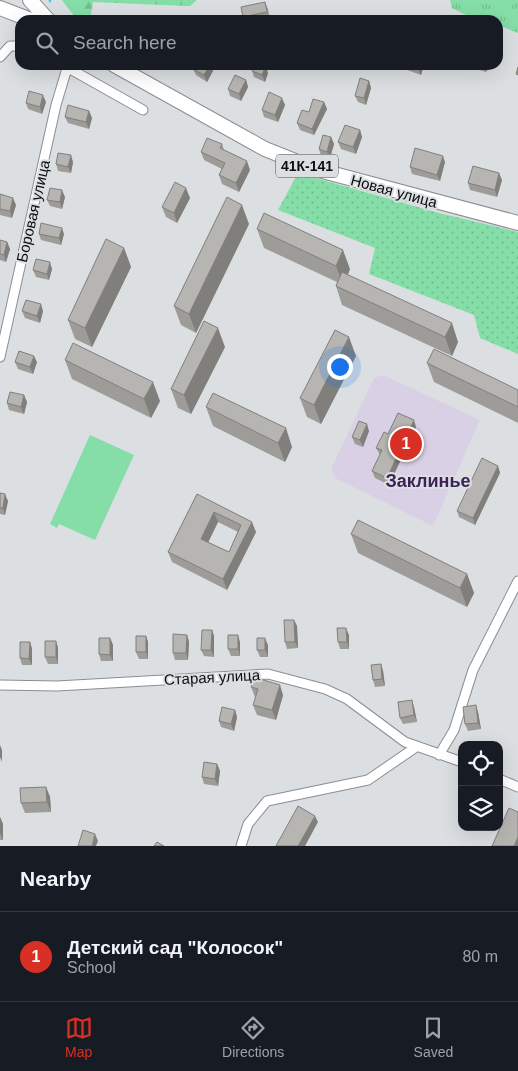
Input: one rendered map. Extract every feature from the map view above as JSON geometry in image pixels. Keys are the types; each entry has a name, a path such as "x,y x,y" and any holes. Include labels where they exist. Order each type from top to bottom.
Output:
{"main road":[{"path":"30,0 44,15"},
{"path":"0,8 18,15"},
{"name":"Новая улица","path":"123,70 265,149 315,169 518,223"}],"street":[{"path":"0,57 10,46 15,46"},
{"name":"Боровая улица","path":"0,357 65,70"},
{"path":"73,70 143,110"},
{"path":"438,754 454,730 473,670 518,581"},
{"name":"Старая улица","path":"0,686 57,686 268,674 309,684 347,699 405,742 416,748 458,761"},
{"path":"241,846 248,824 267,801 368,780 416,748"},
{"path":"503,781 518,788"}],"shaded area":[{"path":"383,375 480,420 433,526 335,478 331,469 374,378"}],"green space":[{"path":"62,0 137,0 138,4 93,2 91,15 73,15"},
{"path":"137,0 197,0 190,6 138,4"},
{"path":"450,0 518,0 518,33 503,27 503,15 467,15 452,8"},
{"path":"298,173 439,213 518,232 518,354 480,338 474,315 369,274 375,248 278,210"},
{"path":"90,435 134,455 95,540 59,524 57,528 50,524"}],"building":[{"path":"265,2 267,12 243,15 241,7"},
{"path":"195,70 207,70 204,75"},
{"path":"252,70 264,70 262,75"},
{"path":"235,75 246,80 239,94 228,89"},
{"path":"360,78 369,81 364,98 355,96"},
{"path":"29,91 43,95 40,107 26,103"},
{"path":"269,92 282,98 275,115 262,110"},
{"path":"313,99 324,102 312,129 297,123 302,110 309,112"},
{"path":"68,105 89,111 86,122 65,117"},
{"path":"345,125 360,130 353,147 338,142"},
{"path":"323,135 331,137 327,152 319,149"},
{"path":"207,138 222,144 220,148 247,161 236,183 219,175 225,163 201,152"},
{"path":"415,148 443,156 437,175 410,167"},
{"path":"58,153 71,155 68,167 56,164"},
{"path":"473,166 499,173 495,190 468,183"},
{"path":"175,182 186,188 174,213 162,207"},
{"path":"50,188 62,190 60,202 47,200"},
{"path":"0,194 13,198 10,211 0,209"},
{"path":"227,197 242,205 189,314 174,306"},
{"path":"264,213 343,250 336,266 257,229"},
{"path":"41,223 62,228 59,238 39,234"},
{"path":"106,239 124,248 85,328 68,320"},
{"path":"0,240 7,242 4,255 0,254"},
{"path":"36,259 50,262 47,274 33,270"},
{"path":"342,272 452,323 445,337 336,286"},
{"path":"26,300 41,304 37,316 22,311"},
{"path":"204,321 218,328 184,395 171,389"},
{"path":"335,330 349,337 314,405 300,398"},
{"path":"73,343 153,382 144,399 65,360"},
{"path":"434,349 518,390 518,407 427,363"},
{"path":"19,351 34,356 30,367 15,362"},
{"path":"10,392 24,395 21,407 7,403"},
{"path":"213,393 286,428 278,443 206,407"},
{"path":"398,413 414,420 387,478 372,471 382,450 376,448 384,432 388,434"},
{"path":"359,421 367,424 360,440 352,437"},
{"path":"482,458 498,466 473,518 457,511"},
{"path":"0,493 5,494 3,508 0,508"},
{"path":"197,494 252,522 223,579 168,552","holes":["214,512 241,525 229,552 201,539"]},
{"path":"358,520 467,574 460,588 351,534"},
{"path":"284,620 294,620 295,642 285,642"},
{"path":"337,628 346,628 347,642 338,642"},
{"path":"202,630 212,630 211,650 201,650"},
{"path":"173,634 187,635 186,653 173,653"},
{"path":"228,635 238,635 238,649 228,649"},
{"path":"136,636 146,636 146,652 136,652"},
{"path":"99,638 110,638 110,655 99,654"},
{"path":"257,638 265,638 265,650 257,650"},
{"path":"45,641 56,641 56,657 45,657"},
{"path":"20,642 30,642 29,659 20,658"},
{"path":"381,664 382,679 373,680 371,665"},
{"path":"254,677 280,685 272,710 253,705 258,689 251,687"},
{"path":"412,700 414,715 400,718 398,702"},
{"path":"476,705 478,723 465,724 463,707"},
{"path":"222,707 235,710 231,724 219,721"},
{"path":"204,762 217,764 215,779 202,777"},
{"path":"46,787 47,802 21,803 20,788"},
{"path":"298,806 315,816 298,846 276,846"},
{"path":"509,808 518,812 518,837 514,846 492,846 499,831 503,831 503,821"},
{"path":"83,830 95,834 92,846 78,846"},
{"path":"157,842 164,846 154,846"}],"place":[{"name":"Детский сад \"Колосок\"","path":"406,444"}],"district":[{"name":"Заклинье","path":"428,481"}]}
